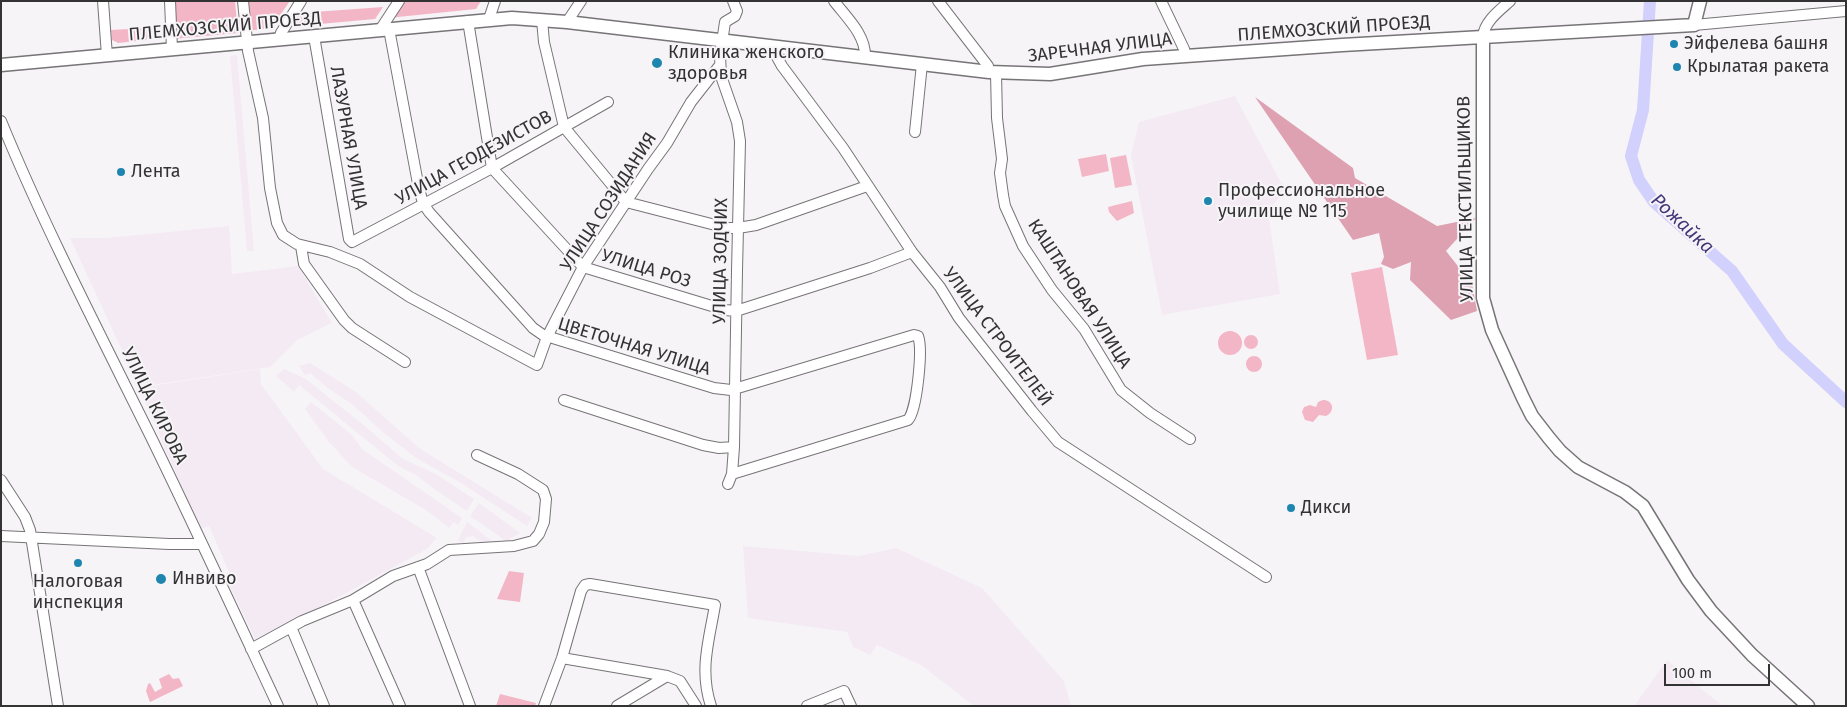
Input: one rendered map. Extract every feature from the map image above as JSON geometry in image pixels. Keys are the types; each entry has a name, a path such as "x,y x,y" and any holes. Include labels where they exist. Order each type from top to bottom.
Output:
{"main road":[{"path":"1483,36 1694,25 1700,1"},
{"name":"ПЛЕМХОЗСКИЙ ПРОЕЗД","path":"1,65 490,19 567,22 992,73"},
{"name":"ПЛЕМХОЗСКИЙ ПРОЕЗД","path":"1186,56 1483,36"},
{"name":"УЛИЦА ТЕКСТИЛЬЩИКОВ","path":"1483,36 1484,304 1496,339 1523,398 1535,420 1560,451 1584,470 1625,492 1643,506 1688,580 1711,611 1752,655 1808,706"},
{"name":"ЗАРЕЧНАЯ УЛИЦА","path":"992,73 1056,74 1131,60 1186,56"}],"street":[{"path":"103,1 107,56"},
{"path":"170,1 172,49"},
{"path":"243,1 247,42 263,118 267,171 277,223 285,238 301,246 304,264 344,320 356,331 406,362"},
{"path":"278,39 301,1"},
{"path":"384,29 399,1"},
{"path":"490,19 495,1"},
{"path":"567,22 581,1"},
{"name":"УЛИЦА ЗОДЧИХ","path":"728,484 732,474 736,390 740,138 722,80 720,65 725,22 736,14 737,8 733,1"},
{"path":"834,1 862,39 865,47 865,57"},
{"path":"938,1 992,73"},
{"path":"1161,1 1186,56"},
{"path":"1483,36 1487,23 1510,1"},
{"path":"1694,25 1846,11"},
{"path":"542,20 544,42 564,128 626,202 704,222 738,228 756,225 867,186"},
{"path":"468,21 492,168"},
{"name":"ЦВЕТОЧНАЯ УЛИЦА","path":"384,29 419,189 424,204 434,218 540,333 547,337 714,388 736,390 914,335 917,335 920,339 920,369 912,414 908,420 732,474"},
{"name":"ЛАЗУРНАЯ УЛИЦА","path":"314,36 349,239 354,242"},
{"name":"УЛИЦА СТРОИТЕЛЕЙ","path":"776,46 777,57 782,66 842,148 912,252 940,287 955,312 977,342 1058,442 1266,577"},
{"path":"915,132 922,64"},
{"name":"УЛИЦА СОЗИДАНИЯ","path":"301,246 330,252 360,264 410,297 537,365 547,337 584,267 671,137 691,102 720,65"},
{"name":"КАШТАНОВАЯ УЛИЦА","path":"992,73 1002,159 1000,173 1003,195 1005,206 1023,246 1052,290 1084,329 1121,390 1150,413 1190,439"},
{"name":"УЛИЦА ГЕОДЕЗИСТОВ","path":"354,242 492,168 608,102"},
{"name":"УЛИЦА КИРОВА","path":"1,121 59,248 278,706"},
{"name":"УЛИЦА РОЗ","path":"492,168 584,267 729,311 736,311 870,268 912,252"},
{"path":"564,400 703,445 719,448 734,447"},
{"path":"251,649 319,613 353,600 393,576 426,564 449,550 514,546 533,541 541,531 544,522 546,495 543,490 518,474 477,455"},
{"path":"1,480 25,517 31,538 58,706"},
{"path":"1,536 183,545 202,544"},
{"path":"418,567 470,706"},
{"path":"544,706 562,658 581,591 585,585 593,584 715,605 704,671 706,689 711,706"},
{"path":"353,600 400,706"},
{"path":"291,627 324,706"},
{"path":"562,658 667,676 680,681 696,706"},
{"path":"617,706 667,676"},
{"path":"807,706 844,691 850,706"}],"shaded area":[{"path":"171,1 235,1 238,33 173,39"},
{"path":"243,1 290,1 271,28 246,31"},
{"path":"400,1 481,1 476,9 388,18"},
{"path":"383,7 375,19 287,27 300,13"},
{"path":"146,28 149,34 146,40 118,43 112,40 111,30"},
{"path":"237,55 254,251 247,251 230,56"},
{"name":"Профессиональное училище № 115","path":"1235,96 1285,190 1268,211 1280,294 1162,315 1131,155 1139,122"},
{"path":"1255,97 1353,168 1355,178 1437,226 1476,218 1446,251 1472,284 1477,311 1451,320 1410,280 1411,262 1393,269 1381,264 1384,257 1379,233 1353,240"},
{"path":"1106,154 1109,171 1082,177 1078,159"},
{"path":"1126,155 1132,185 1115,188 1110,158"},
{"path":"1132,201 1134,213 1117,221 1109,212 1108,207"},
{"path":"229,226 232,274 298,266 332,323 297,340 270,367 139,387 70,238 107,238"},
{"path":"1382,267 1398,355 1367,360 1351,273"},
{"path":"1230,331 1238,335 1242,343 1238,351 1230,355 1222,351 1218,343 1222,335"},
{"path":"1251,335 1256,337 1258,342 1256,347 1251,349 1246,347 1244,342 1246,337"},
{"path":"1251,356 1257,356 1262,361 1260,370 1251,372 1246,367 1246,361"},
{"path":"310,363 356,392 419,448 532,518 527,526 461,483 416,458 385,434 352,404 329,389 310,373 305,375 299,366"},
{"path":"260,369 261,384 323,469 437,538 427,549 311,612 255,639 225,576 229,572 209,526 200,529 139,388"},
{"path":"284,369 306,379 403,459 436,474 474,499 467,511 416,475 398,466 299,385 294,392 276,376"},
{"path":"1323,400 1329,402 1332,406 1329,414 1326,416 1319,415 1313,422 1305,420 1302,412 1304,407 1310,405 1316,407 1318,402"},
{"path":"311,402 352,435 362,449 462,518 458,525 454,522 449,528 426,510 352,467 329,442 305,409"},
{"path":"479,503 520,533 506,541 470,516"},
{"path":"467,522 492,541 484,544 473,536 466,537 463,543 458,540"},
{"path":"743,546 859,556 896,548 982,588 1064,681 1071,706 974,706 921,665 877,645 870,655 853,647 847,632 748,618"},
{"path":"509,571 524,573 520,602 497,599"},
{"path":"1667,660 1704,691 1723,706 1634,706"},
{"path":"169,674 173,679 179,678 183,686 150,702 146,691 148,684 150,683 155,692 162,688 159,679"},
{"path":"500,694 536,703 535,706 496,706"}],"waterway":[{"name":"Рожайка","path":"1650,1 1643,110 1631,156 1639,180 1654,202 1732,271 1783,344 1846,402"}],"place":[{"name":"Эйфелева башня","path":"1674,44"},
{"name":"Клиника женского здоровья","path":"657,63"},
{"name":"Крылатая ракета","path":"1677,67"},
{"name":"Лента","path":"121,172"},
{"name":"Профессиональное училище № 115","path":"1208,201"},
{"name":"Дикси","path":"1291,508"},
{"name":"Налоговая инспекция","path":"78,563"},
{"name":"Инвиво","path":"161,579"}]}
